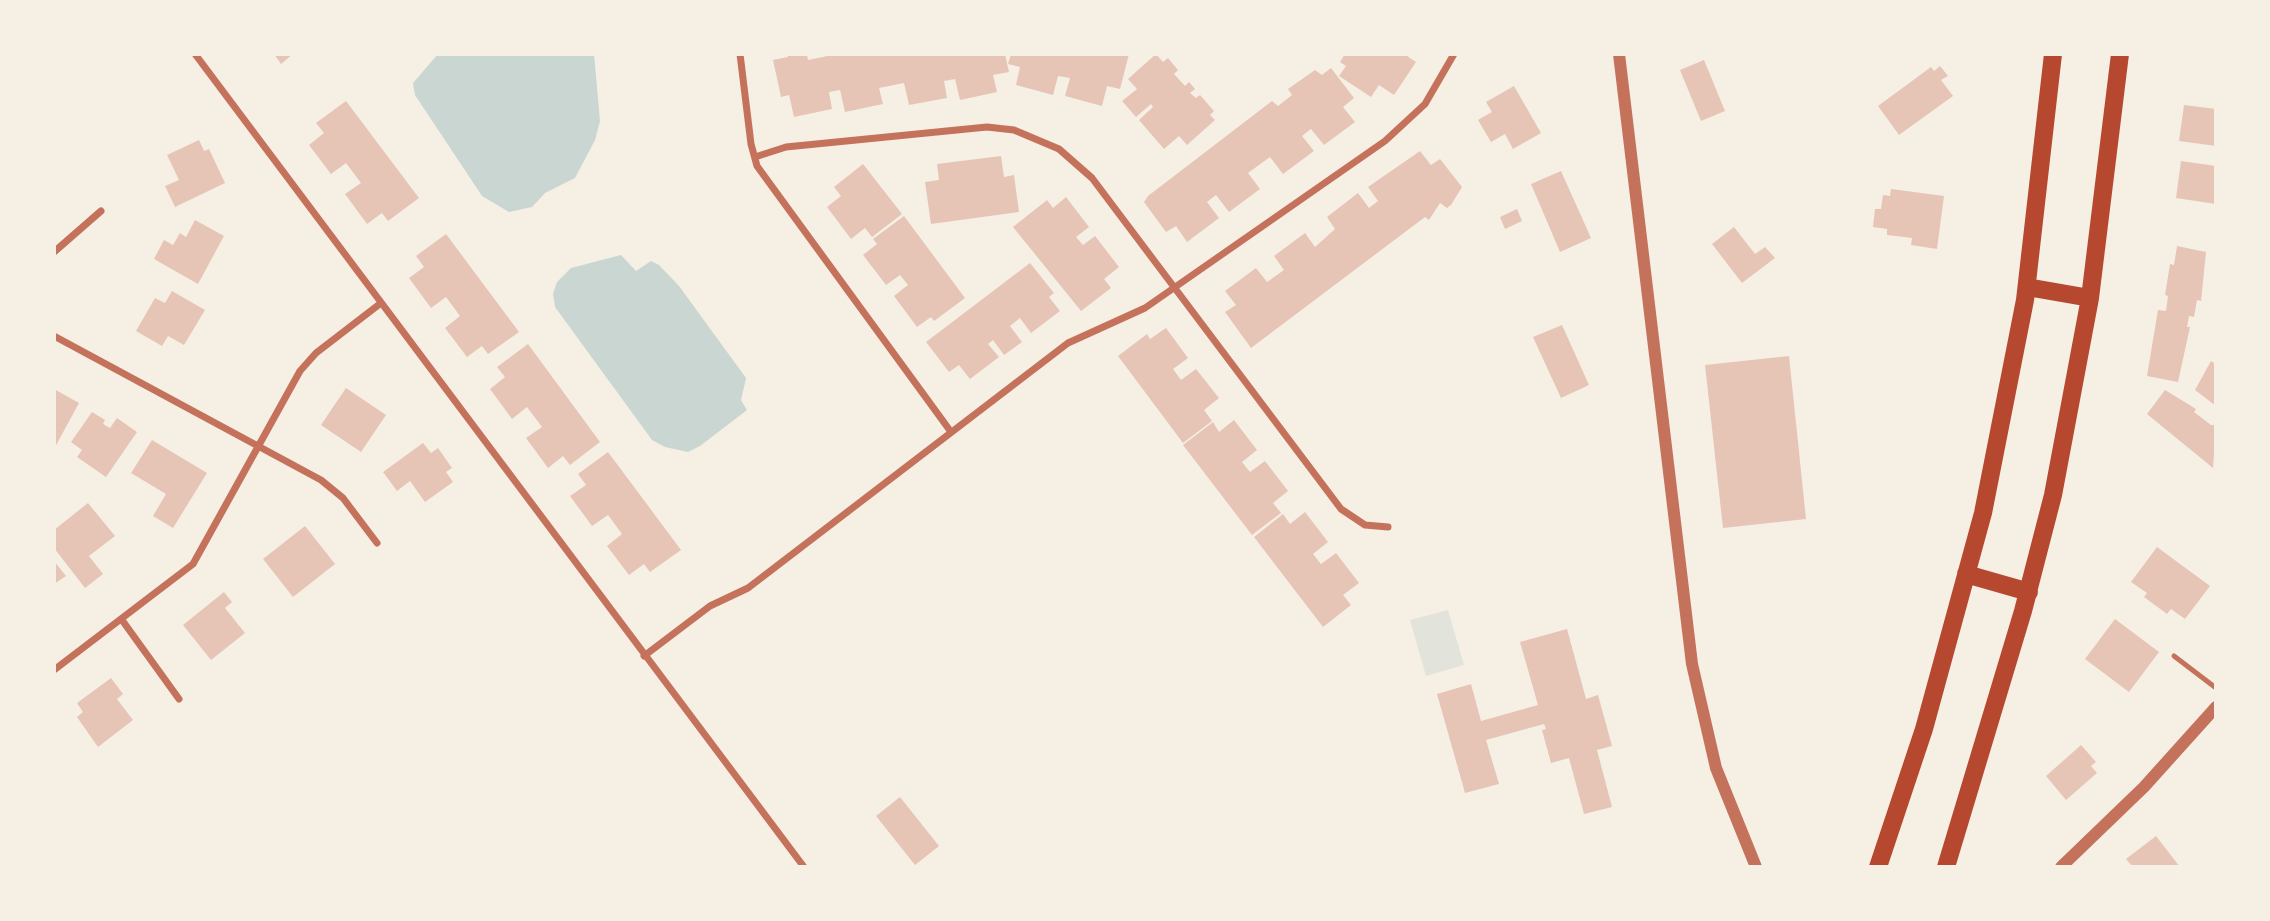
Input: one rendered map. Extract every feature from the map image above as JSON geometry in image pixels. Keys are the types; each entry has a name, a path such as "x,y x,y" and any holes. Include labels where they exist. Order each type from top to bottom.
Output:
{"main road":[{"path":"1878,867 1924,729 1983,513 2027,287 2053,54"},
{"path":"1946,867 2029,592 2053,495 2090,298 2120,54"},
{"path":"2027,287 2090,298"},
{"path":"1966,574 2029,592"}],"street":[{"path":"195,54 804,867"},
{"path":"740,54 755,157 768,182 951,432"},
{"path":"644,656 710,606 748,588 1068,343 1133,315 1409,122 1425,104 1454,54"},
{"path":"1619,54 1692,664 1716,768 1756,867"},
{"path":"755,157 778,148 987,127 1014,130 1052,146 1082,168 1341,509 1365,525 1388,527"},
{"path":"54,252 101,211"},
{"path":"54,670 181,576 197,559 303,367 381,303"},
{"path":"54,336 260,445 332,487 377,543"},
{"path":"122,620 179,699"},
{"path":"2067,865 2144,788 2216,707"}],"lane":[{"path":"2174,656 2216,688"}],"shaded area":[{"path":"438,54 594,54 600,121 595,140 575,178 545,193 532,207 509,212 482,196 415,95 413,83"},
{"path":"621,255 636,271 651,261 659,265 679,286 746,378 741,400 747,410 688,452 665,447 652,440 555,307 553,294 557,282 571,268"},
{"path":"1448,610 1464,665 1426,676 1410,620"}],"building":[{"path":"274,54 293,54 281,64"},
{"path":"788,54 807,54 808,60 837,54 1005,54 1009,72 993,75 997,92 960,100 955,79 944,81 947,98 909,105 904,83 879,88 883,104 845,112 840,90 829,92 832,109 794,117 789,95 781,97 773,60 788,57"},
{"path":"1011,54 1129,54 1120,89 1107,86 1102,106 1065,96 1070,78 1058,76 1053,95 1016,85 1020,67 1008,64"},
{"path":"1156,54 1163,62 1168,58 1178,70 1174,74 1185,86 1189,82 1195,89 1190,93 1196,98 1200,95 1214,111 1210,115 1215,120 1187,145 1179,136 1164,149 1139,120 1153,107 1151,104 1136,117 1122,101 1137,89 1128,79"},
{"path":"1345,54 1404,54 1416,62 1394,95 1379,85 1371,97 1339,76 1346,66 1340,62"},
{"path":"1704,60 1725,111 1701,121 1680,70"},
{"path":"1940,66 1948,76 1941,80 1953,96 1899,135 1878,106 1931,67 1934,71"},
{"path":"1331,68 1354,98 1343,107 1355,122 1324,145 1311,129 1302,136 1314,151 1283,174 1270,157 1248,173 1260,189 1229,212 1216,195 1207,202 1219,218 1187,242 1176,226 1166,232 1144,202 1148,196 1272,101 1278,106 1292,95 1288,89 1315,70 1322,75"},
{"path":"1514,86 1541,133 1513,149 1505,134 1491,142 1478,120 1492,112 1486,102"},
{"path":"346,101 419,198 388,221 382,213 367,224 345,194 361,183 346,163 331,174 309,145 324,133 316,123"},
{"path":"2184,105 2216,109 2216,146 2179,141"},
{"path":"199,140 204,151 209,149 225,183 175,207 165,186 179,180 167,155"},
{"path":"1420,151 1431,165 1440,159 1462,187 1451,205 1447,208 1440,203 1429,220 1425,217 1251,348 1225,312 1236,305 1225,291 1256,268 1267,282 1284,270 1274,256 1305,233 1315,247 1335,229 1327,217 1358,193 1369,208 1378,201 1368,187"},
{"path":"1001,156 1004,177 1014,175 1019,212 931,224 925,182 939,180 937,164"},
{"path":"2181,161 2216,166 2216,204 2176,198"},
{"path":"863,164 902,214 872,237 865,228 851,239 827,207 841,196 834,187"},
{"path":"1561,171 1591,238 1560,252 1531,184"},
{"path":"1891,189 1944,196 1937,249 1911,245 1912,238 1887,235 1887,229 1873,227 1875,209 1881,209 1883,195 1890,196"},
{"path":"1066,197 1089,227 1076,237 1083,245 1095,236 1119,267 1104,279 1111,288 1081,311 1013,227 1047,200 1053,208"},
{"path":"1517,209 1522,221 1505,229 1500,217"},
{"path":"904,216 965,298 934,321 931,317 917,327 894,296 908,285 900,275 886,285 863,255 877,244 873,239"},
{"path":"195,220 224,236 198,284 154,259 164,240 173,245 180,233 186,237"},
{"path":"1734,227 1755,254 1765,247 1775,258 1742,283 1712,244"},
{"path":"446,234 519,332 488,354 482,346 467,357 445,328 460,316 446,297 431,308 409,278 424,267 416,256"},
{"path":"2177,246 2206,252 2201,301 2197,300 2194,317 2189,316 2187,327 2190,327 2178,382 2147,376 2158,310 2166,311 2168,296 2165,295 2170,264 2174,265"},
{"path":"1030,263 1054,293 1049,297 1060,311 1031,333 1020,318 1010,326 1022,342 1004,355 993,340 988,344 999,357 970,379 959,365 949,372 926,342"},
{"path":"172,291 205,310 184,345 168,336 162,346 136,331 155,298 165,303"},
{"path":"1562,325 1589,385 1561,398 1533,337"},
{"path":"1166,328 1188,358 1173,369 1181,380 1196,369 1219,398 1204,410 1212,421 1183,443 1118,356 1147,334 1150,339"},
{"path":"528,344 600,442 570,465 563,456 548,468 526,438 542,427 527,407 512,419 490,389 505,377 497,367"},
{"path":"1789,356 1806,519 1723,528 1705,365"},
{"path":"2211,361 2216,364 2216,406 2195,390"},
{"path":"346,388 386,415 361,452 321,425"},
{"path":"54,389 79,403 54,449"},
{"path":"2165,390 2196,409 2194,412 2211,425 2216,425 2213,468 2147,414"},
{"path":"92,412 105,420 103,424 110,428 117,418 137,432 106,477 77,457 82,450 71,442"},
{"path":"1234,420 1257,450 1242,462 1250,472 1265,461 1288,491 1273,503 1281,513 1252,535 1183,445 1213,422 1219,432"},
{"path":"152,440 207,473 173,528 153,516 166,494 131,473"},
{"path":"423,443 431,453 438,448 452,468 446,472 453,482 425,502 410,481 397,491 383,472"},
{"path":"608,452 681,550 650,572 644,564 629,575 607,546 622,534 608,515 592,526 570,496 586,485 578,474"},
{"path":"88,503 115,536 89,556 103,574 85,588 54,548 54,530"},
{"path":"1305,512 1328,542 1313,554 1321,564 1336,553 1359,583 1343,595 1351,605 1323,627 1254,537 1283,514 1290,524"},
{"path":"305,526 335,564 293,597 263,559"},
{"path":"2157,547 2210,586 2185,619 2171,609 2167,614 2144,597 2147,593 2131,582"},
{"path":"54,561 66,576 54,584"},
{"path":"224,592 232,602 225,608 245,633 211,660 183,625"},
{"path":"2115,619 2159,652 2129,692 2085,659"},
{"path":"1567,629 1586,699 1598,695 1612,746 1597,750 1612,807 1584,814 1569,758 1551,763 1542,730 1546,729 1544,724 1486,740 1499,784 1465,793 1437,694 1471,684 1481,721 1538,705 1520,642"},
{"path":"111,678 123,694 117,699 133,720 98,747 77,717 83,712 77,703"},
{"path":"2081,745 2096,762 2091,766 2097,773 2066,800 2046,776"},
{"path":"900,797 939,846 915,865 876,816"},
{"path":"2156,836 2180,867 2133,867 2126,859"}]}
